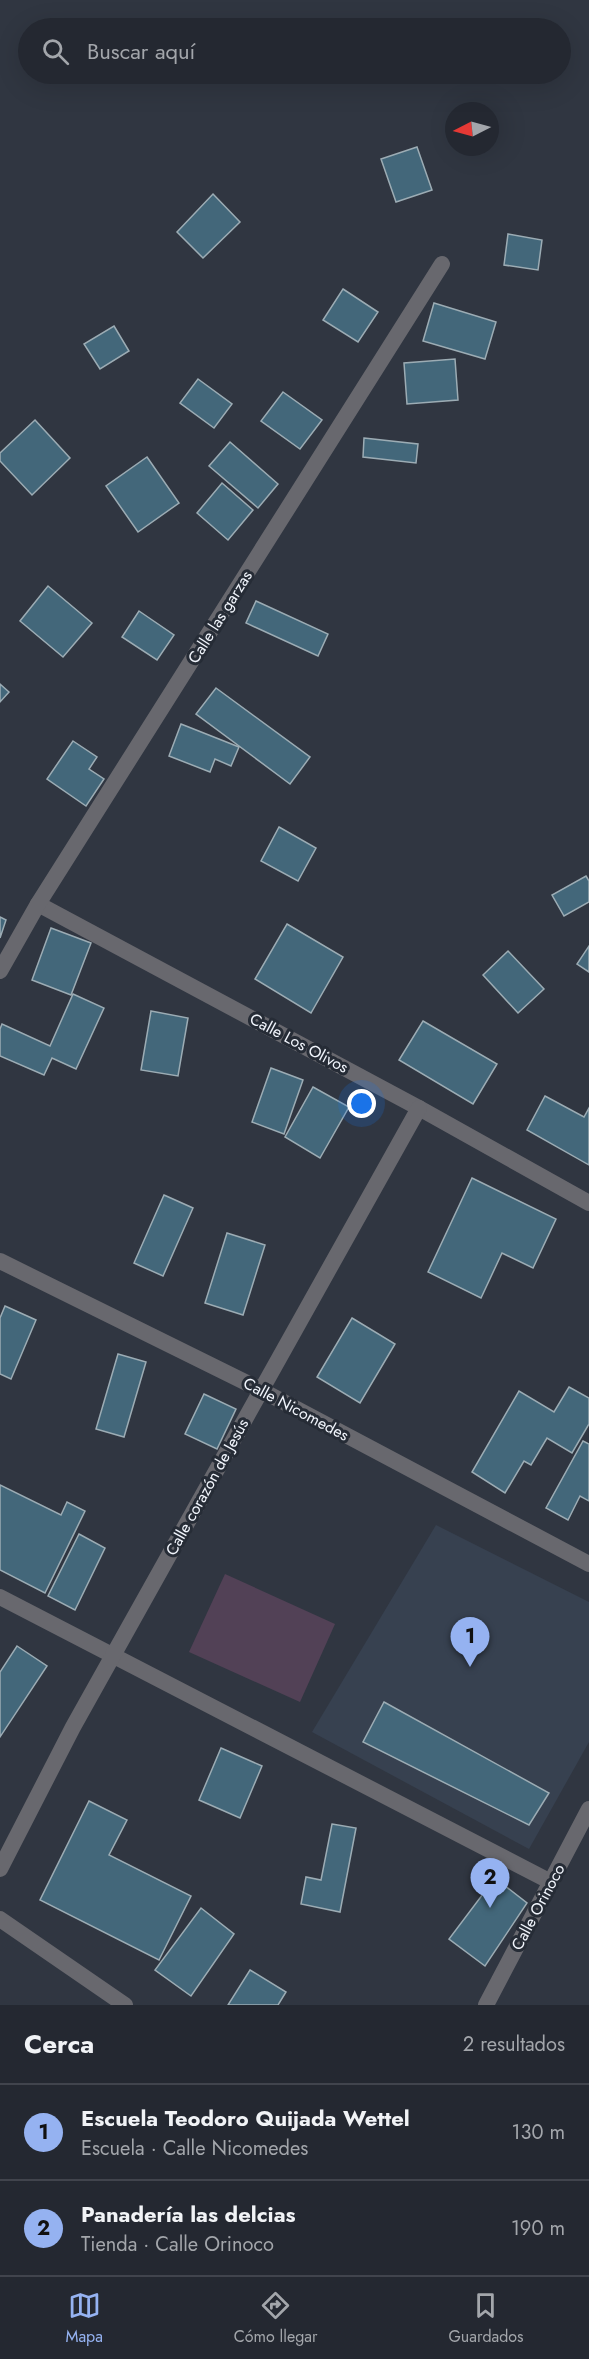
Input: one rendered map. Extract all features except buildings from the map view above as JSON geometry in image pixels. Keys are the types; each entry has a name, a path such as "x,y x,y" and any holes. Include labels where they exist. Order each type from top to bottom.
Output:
{"street":[{"name":"Calle las garzas","path":"0,971 39,903 442,264"},
{"name":"Calle Los Olivos","path":"39,903 419,1108 589,1203"},
{"name":"Calle corazón de Jesús","path":"0,1869 73,1727 419,1108"},
{"name":"Calle Nicomedes","path":"0,1261 261,1390 589,1564"},
{"path":"0,1597 551,1882"},
{"name":"Calle Orinoco","path":"486,2005 589,1809"},
{"path":"0,1919 124,2005"}],"shaded area":[{"path":"436,1525 589,1602 589,1742 529,1849 312,1732"},
{"path":"225,1574 335,1624 300,1702 189,1652"}],"place":[{"name":"Escuela Teodoro Quijada Wettel","path":"470,1667"},
{"name":"Panadería las delcias","path":"490,1908"}]}
